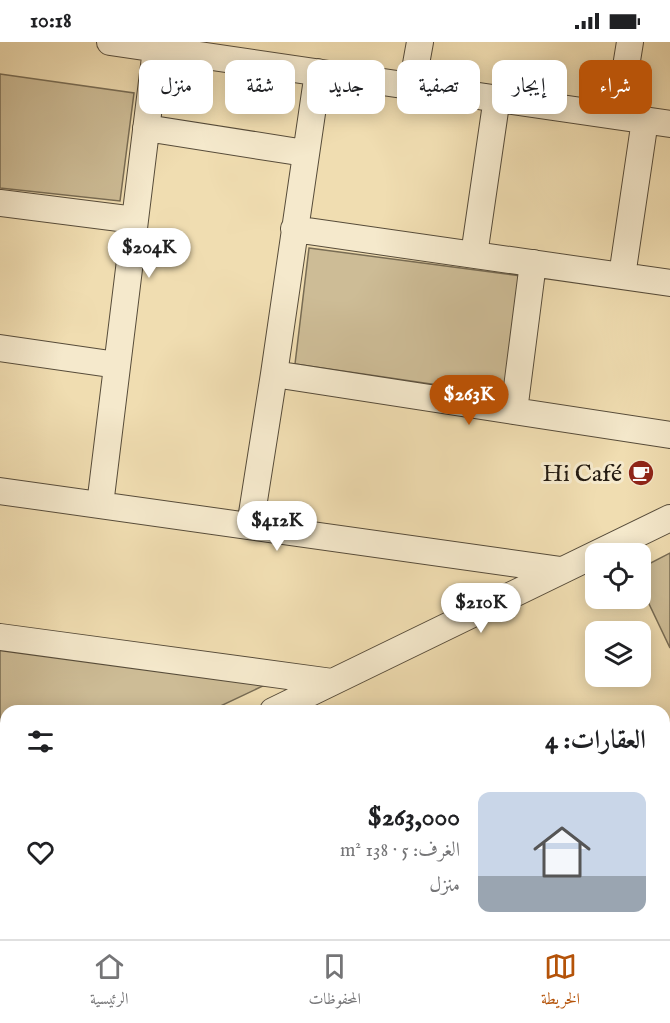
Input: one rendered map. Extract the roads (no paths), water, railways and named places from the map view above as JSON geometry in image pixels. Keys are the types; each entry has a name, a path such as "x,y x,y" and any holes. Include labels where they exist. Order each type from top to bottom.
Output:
{"street":[{"path":"110,42 156,49 202,49 307,70"},
{"path":"417,60 420,42"},
{"path":"618,116 630,42"},
{"path":"100,505 156,49"},
{"path":"567,108 670,124"},
{"path":"250,526 311,114"},
{"path":"474,255 495,114"},
{"path":"622,276 645,120"},
{"path":"146,128 305,153"},
{"path":"0,203 135,220"},
{"path":"294,229 670,283"},
{"path":"514,411 533,263"},
{"path":"0,348 117,364"},
{"path":"274,374 670,435"},
{"path":"0,491 561,570"},
{"path":"285,705 670,518"},
{"path":"0,637 333,682"}],"place":[{"name":"Hi Café","path":"641,473"}]}
